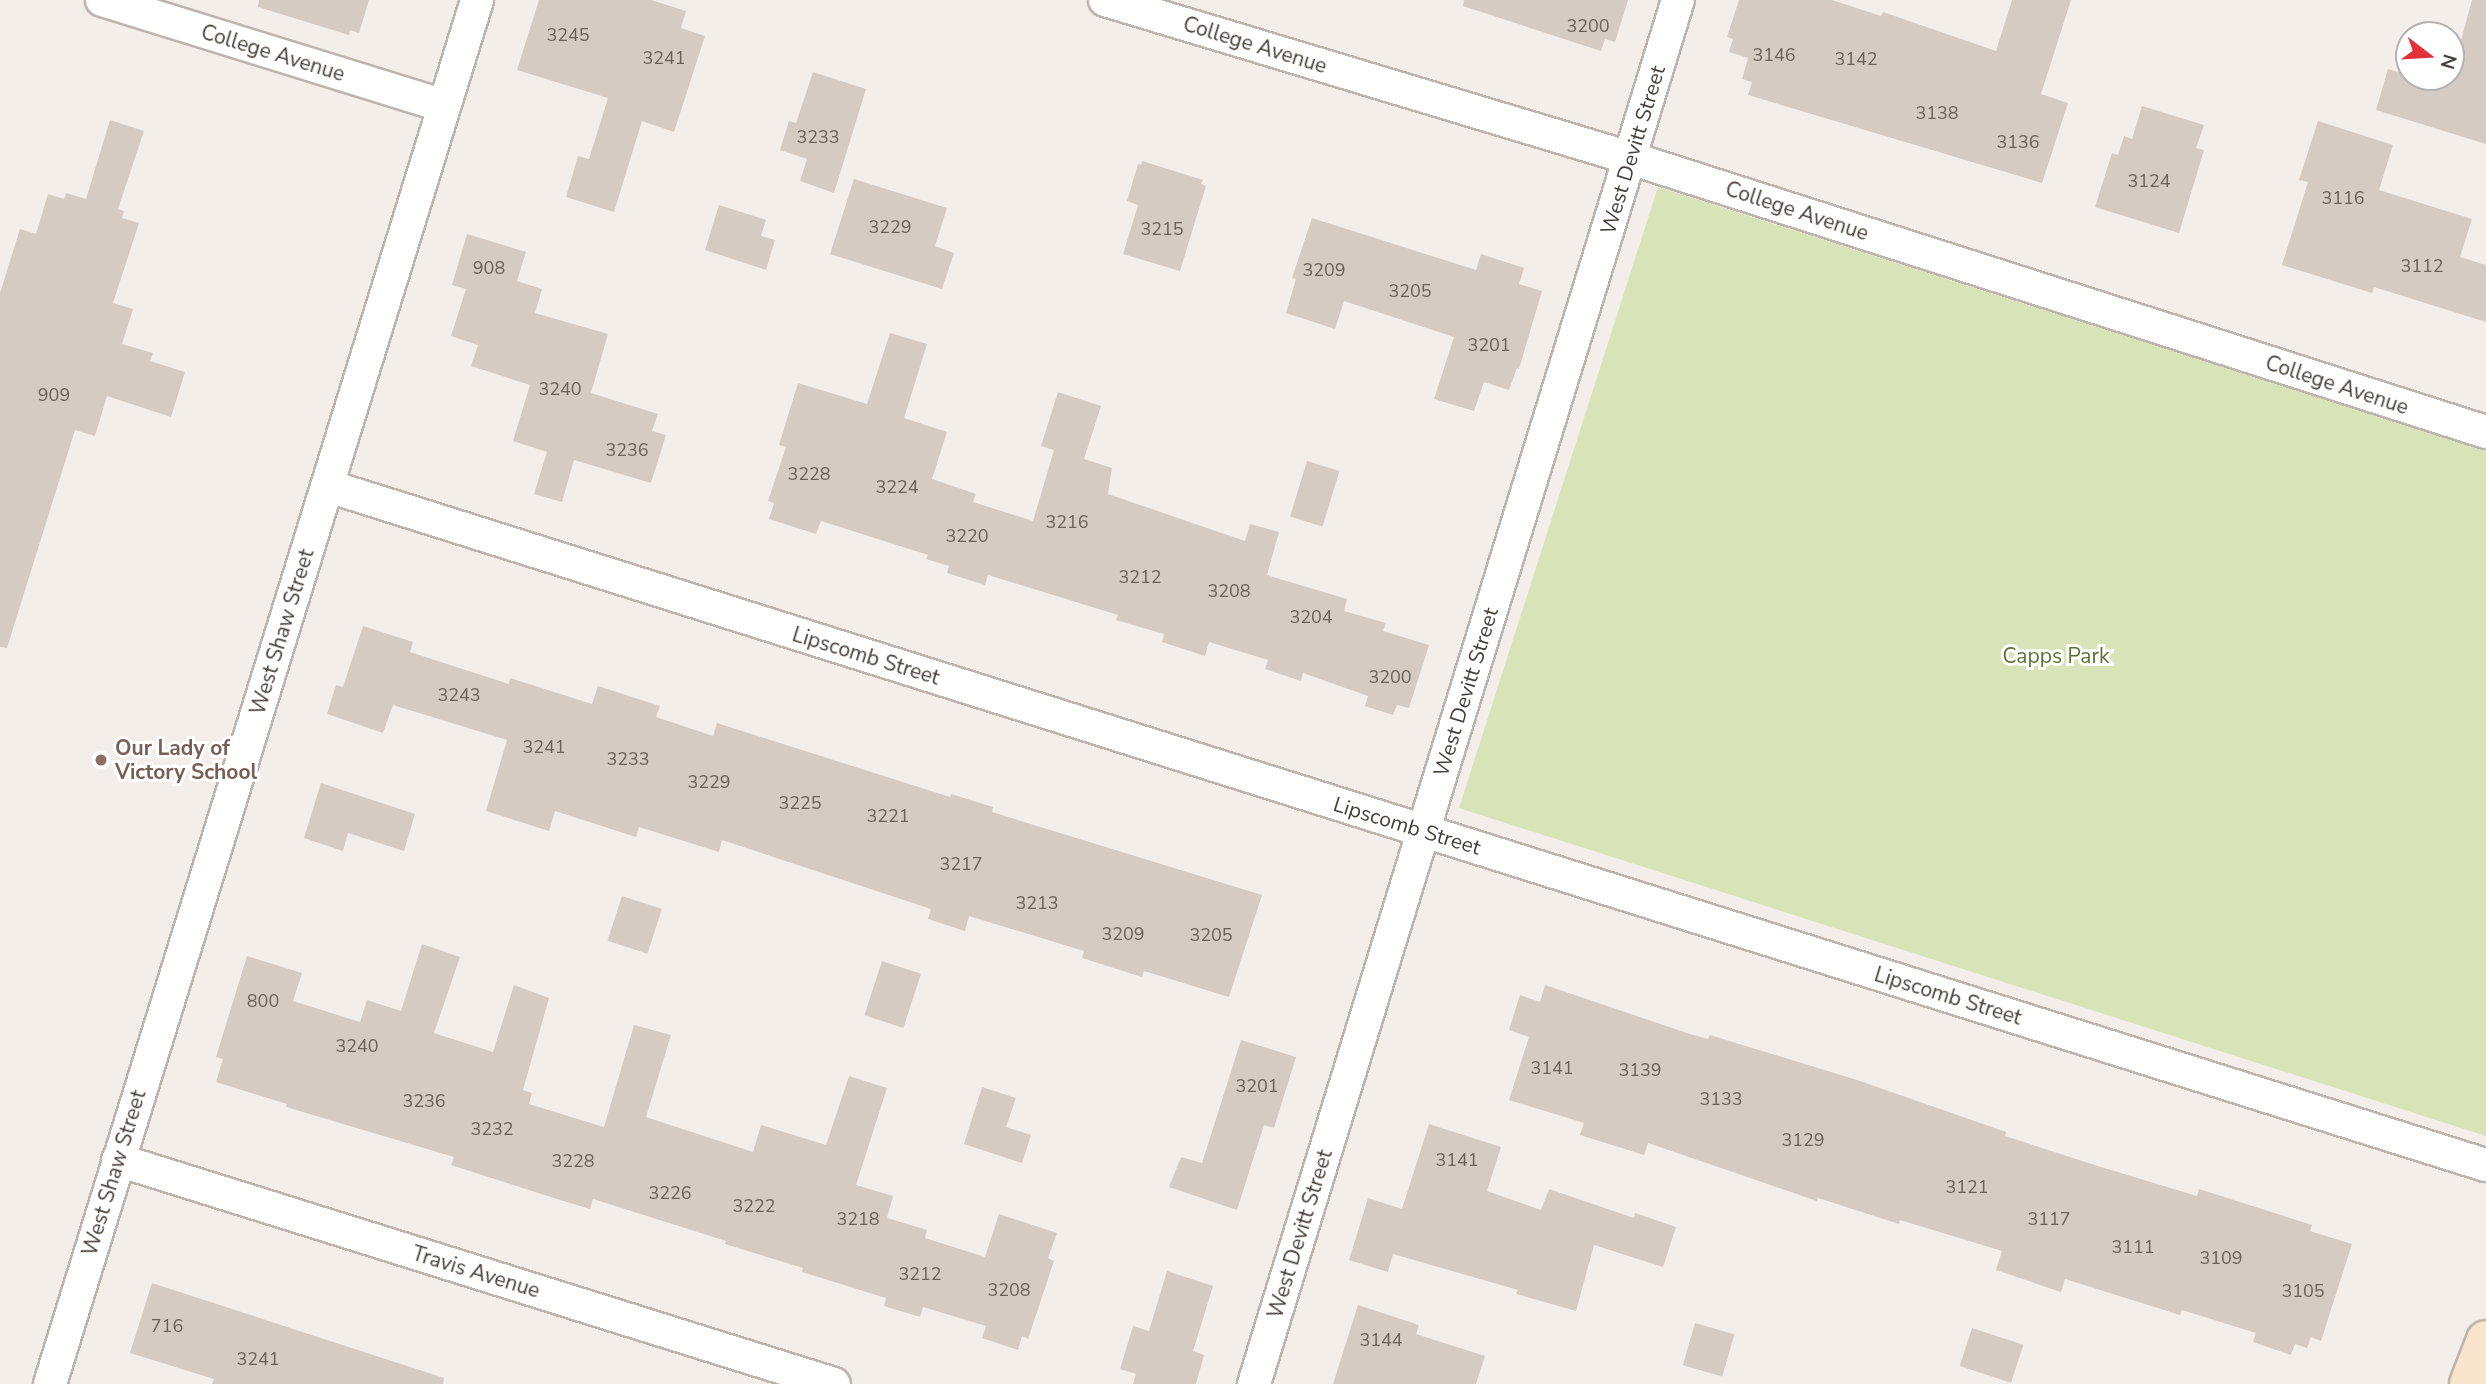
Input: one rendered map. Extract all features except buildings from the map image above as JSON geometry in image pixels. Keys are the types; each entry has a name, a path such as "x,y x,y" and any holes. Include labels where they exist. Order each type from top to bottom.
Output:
{"main road":[{"path":"2469,1384 2486,1340"}],"street":[{"name":"College Avenue","path":"102,0 444,106"},
{"name":"West Shaw Street","path":"50,1384 477,0"},
{"name":"College Avenue","path":"1105,0 1630,158 2486,432"},
{"name":"West Devitt Street","path":"1254,1384 1678,0"},
{"name":"Lipscomb Street","path":"328,486 2486,1165"},
{"name":"Travis Avenue","path":"118,1160 834,1384"}],"green space":[{"name":"Capps Park","path":"1658,187 2486,451 2486,1136 1459,808"}],"place":[{"name":"Our Lady of Victory School","path":"101,760"}]}
